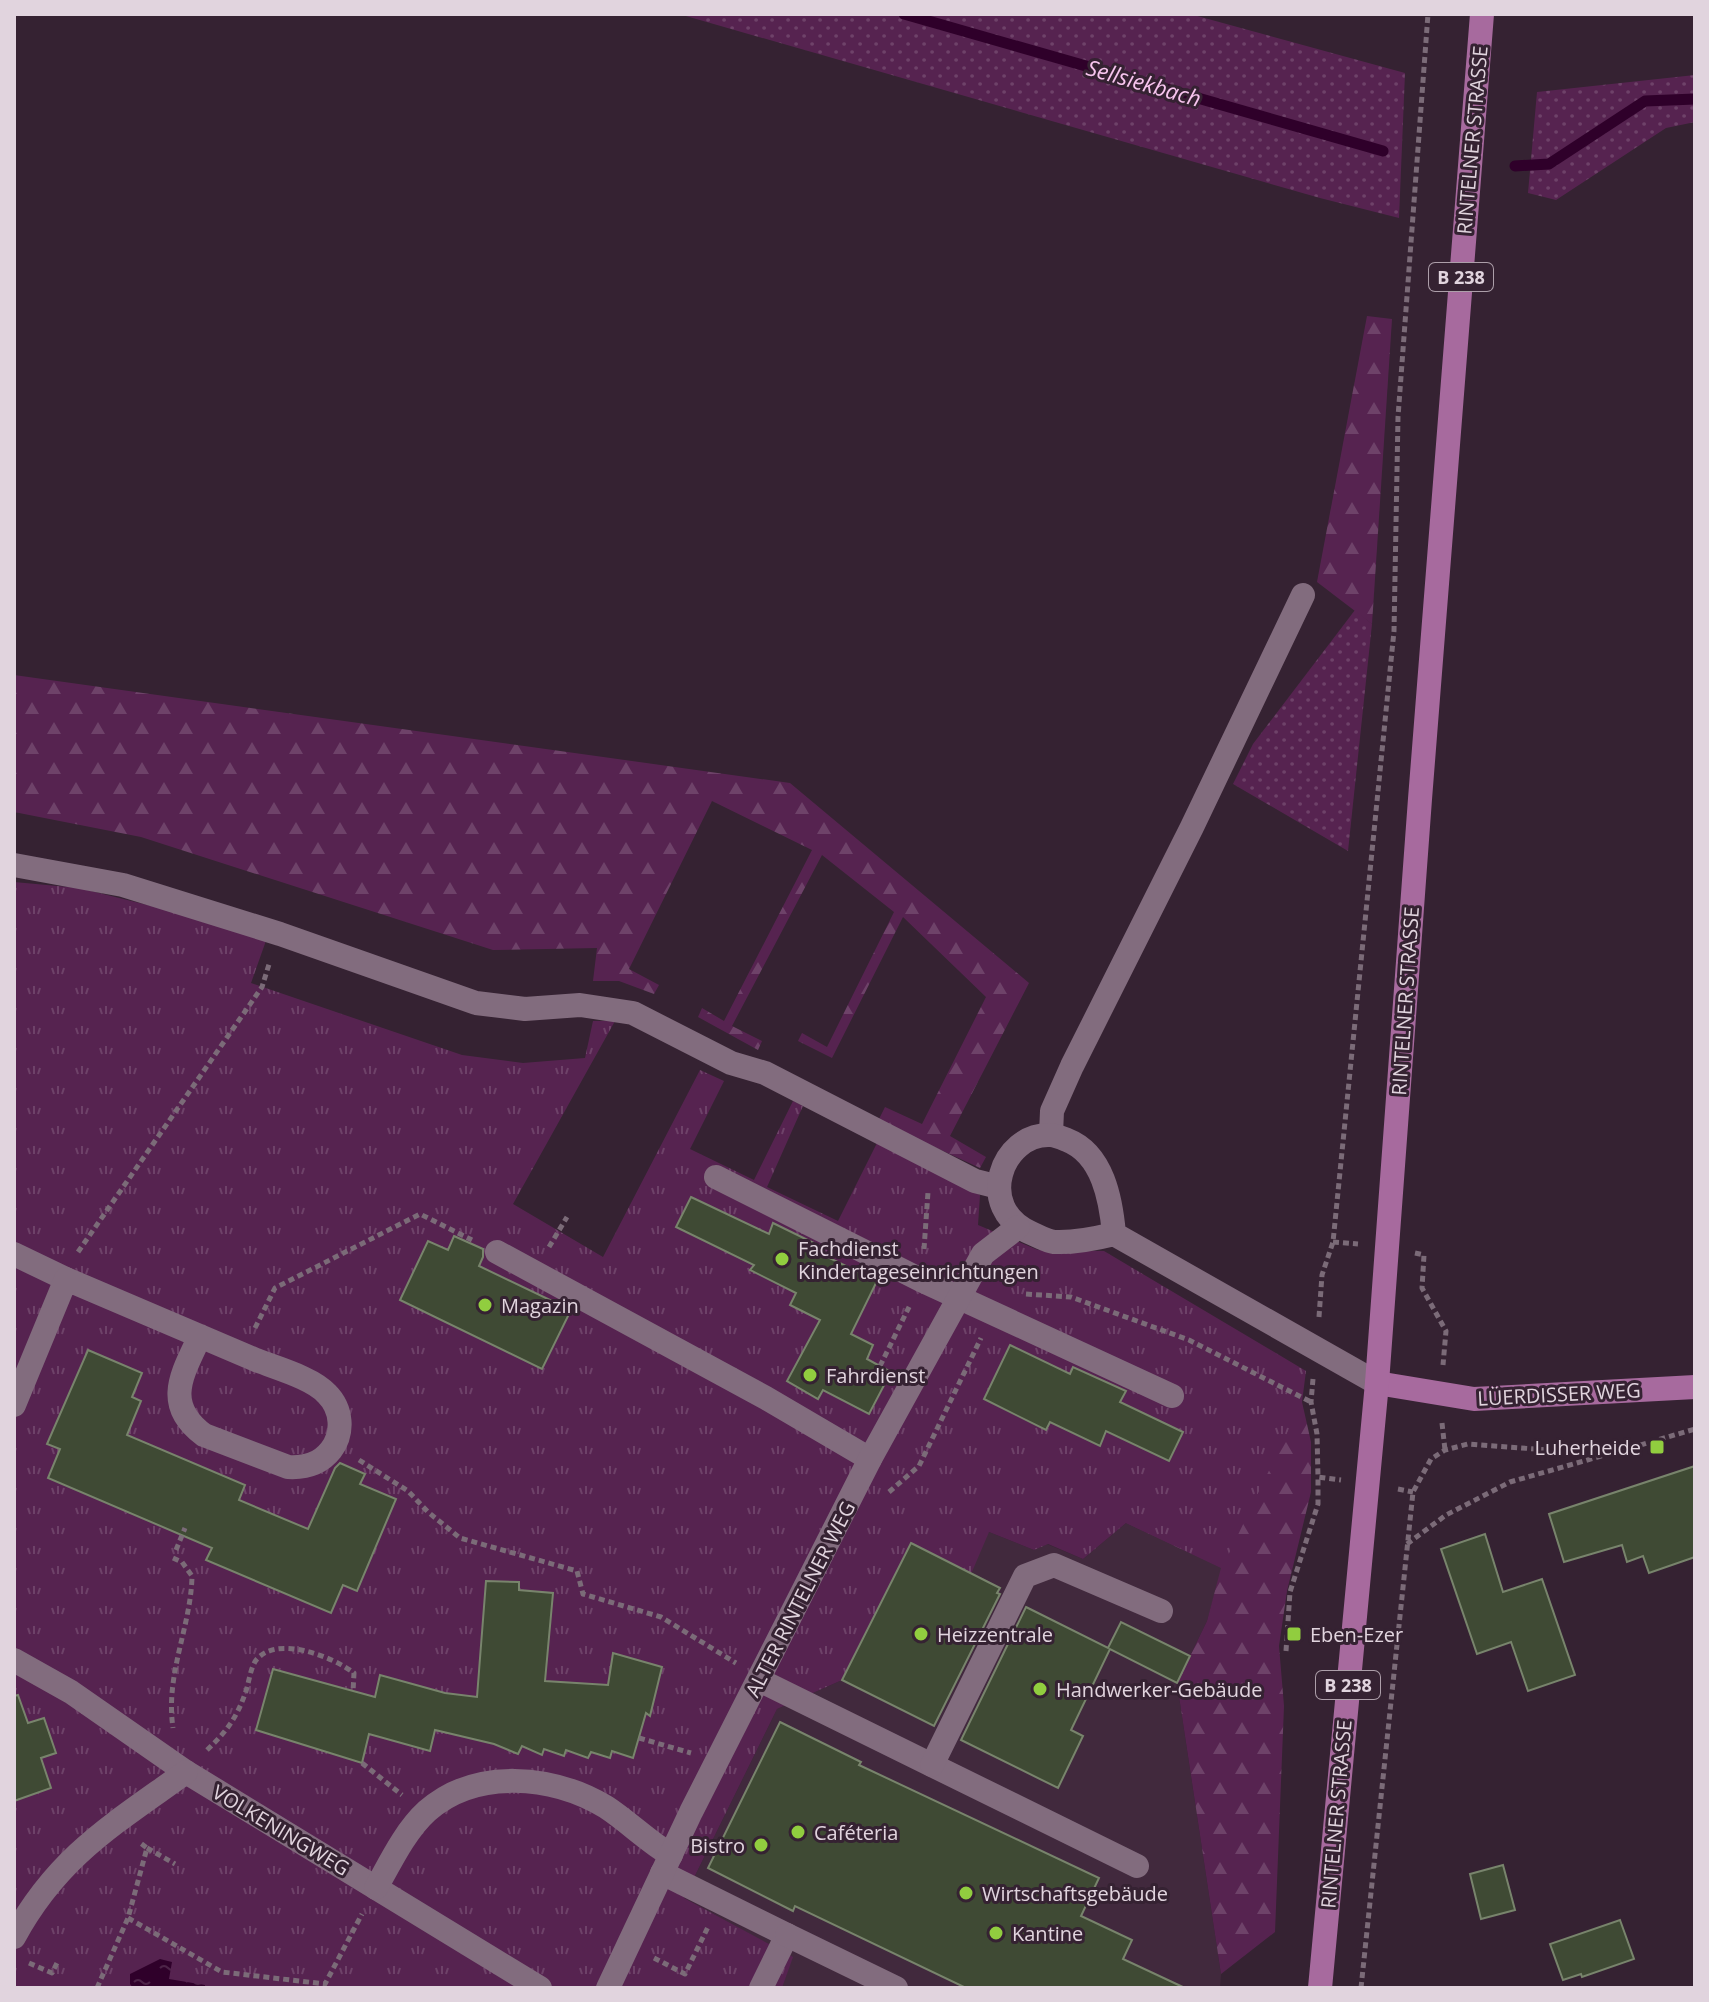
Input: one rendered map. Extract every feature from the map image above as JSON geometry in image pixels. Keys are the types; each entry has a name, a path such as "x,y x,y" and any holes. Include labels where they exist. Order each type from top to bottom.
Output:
{"main road":[{"name":"RINTELNER STRASSE","path":"1320,1988 1377,1383 1482,14"},
{"name":"LÜERDISSER WEG","path":"1377,1383 1474,1399 1695,1387"}],"street":[{"path":"1051,1134 1052,1111 1072,1066 1192,827 1303,595"},
{"path":"14,865 123,885 280,934 476,1003 525,1009 580,1005 633,1013 731,1063 765,1073 975,1181 999,1187"},
{"path":"1114,1234 1111,1202 1096,1166 1078,1144 1051,1134 1036,1137 1020,1145 1007,1159 1000,1176 999,1198 1004,1214 1018,1227 1050,1242 1087,1241 1114,1234 1377,1383"},
{"path":"716,1177 958,1297 1172,1396"},
{"name":"ALTER RINTELNER WEG","path":"608,1988 666,1864 870,1459 983,1254 1018,1227"},
{"path":"497,1252 766,1398 870,1459"},
{"path":"14,1254 317,1385 328,1394 340,1418 335,1445 326,1456 315,1464 288,1467 204,1435 192,1426 183,1414 179,1384 200,1336"},
{"path":"14,1405 66,1279"},
{"path":"932,1765 1025,1576 1054,1565 1161,1611"},
{"name":"VOLKENINGWEG","path":"14,1660 71,1692 186,1772 540,1988"},
{"path":"759,1680 1137,1866"},
{"path":"14,1937 55,1874 114,1824 186,1772"},
{"path":"376,1888 399,1848 425,1813 450,1794 484,1782 529,1780 571,1792 604,1806 652,1844 666,1864 721,1902 896,1988"},
{"path":"761,1988 787,1935"}],"path":[{"path":"1428,14 1398,417 1394,631 1333,1242 1387,1247 1424,1255 1422,1288 1446,1331 1440,1395 1445,1450"},
{"path":"66,1279 81,1246 262,987 280,934"},
{"path":"243,1354 275,1288 420,1214 497,1252"},
{"path":"888,1493 919,1466 1003,1292 1071,1297 1189,1340 1311,1402"},
{"path":"1407,1544 1446,1515 1510,1482 1695,1429"},
{"path":"1361,1988 1413,1492 1424,1468 1445,1450 1468,1444 1620,1451"},
{"path":"335,1445 408,1491 460,1538 577,1571 583,1594 661,1617 759,1680"},
{"path":"1286,1651 1290,1592 1318,1504 1318,1477"},
{"path":"176,1550 185,1528"},
{"path":"173,1558 182,1562 192,1576 176,1656 170,1707 175,1745 186,1772 230,1728 256,1660 273,1647 296,1649 339,1662 354,1673 353,1692"},
{"path":"639,1738 695,1754"},
{"path":"362,1763 425,1813"},
{"path":"114,1824 175,1864"},
{"path":"97,1988 128,1918 147,1848"},
{"path":"128,1918 222,1972 325,1984 376,1888"},
{"path":"628,1945 685,1974 721,1902"},
{"path":"27,1961 52,1973 57,1963"}],"shaded area":[{"path":"1126,1523 1222,1568 1207,1621 1177,1683 1221,1974 1220,1988 782,1988 792,1957 684,1898 777,1709 842,1680 989,1532 1034,1550 1047,1544 1083,1559"}],"green space":[{"path":"679,14 1190,14 1405,73 1399,218 1320,198"},
{"path":"1695,75 1695,122 1666,128 1556,200 1528,193 1537,92"},
{"path":"1367,316 1392,319 1372,624 1317,582"},
{"path":"1355,610 1372,624 1348,851 1233,784 1253,744"},
{"path":"14,675 790,783 1029,983 950,1136 986,1157 980,1168 878,1121 885,1107 922,1124 986,997 903,917 832,1058 798,1041 802,1033 827,1047 894,912 822,855 732,1026 762,1041 758,1050 698,1017 702,1008 724,1021 812,850 712,801 629,969 659,985 654,994 619,981 593,981 597,948 493,950 141,837 14,812"},
{"path":"14,882 79,888 268,935 251,983 462,1055 523,1063 585,1058 593,1021 615,1021 513,1204 603,1257 700,1070 724,1081 690,1149 754,1180 793,1101 803,1106 767,1187 838,1221 878,1141 980,1195 978,1225 1038,1250 1104,1251 1306,1371 1302,1402 1222,1568 1126,1523 1083,1559 1048,1544 1034,1550 989,1532 971,1574 842,1680 777,1709 684,1898 793,1957 782,1988 14,1988"},
{"path":"1217,1358 1302,1402 1311,1442 1311,1492 1287,1591 1279,1646 1284,1706 1275,1932 1221,1974 1177,1683 1207,1621 1221,1568 1126,1523"}],"water":[{"path":"160,1959 172,1962 169,1979 205,1985 205,1988 133,1988 130,1974"}],"building":[{"path":"691,1197 769,1234 773,1223 820,1246 817,1252 877,1281 851,1334 873,1345 867,1359 891,1372 869,1414 823,1390 818,1399 787,1381 820,1320 790,1305 796,1293 750,1270 754,1265 676,1227"},
{"name":"Magazin","path":"454,1236 483,1249 479,1266 571,1310 542,1369 400,1300 428,1241 448,1250"},
{"path":"1010,1345 1070,1374 1073,1367 1126,1391 1120,1402 1183,1432 1169,1461 1106,1431 1100,1446 1050,1422 1046,1430 984,1399"},
{"path":"88,1350 142,1373 132,1397 141,1401 127,1435 245,1485 239,1500 308,1529 340,1463 365,1474 360,1484 396,1499 357,1591 343,1585 331,1613 206,1560 212,1548 48,1478 60,1449 47,1444"},
{"path":"1695,1466 1695,1557 1649,1573 1643,1556 1627,1562 1622,1545 1564,1562 1549,1514"},
{"path":"1485,1534 1503,1592 1542,1579 1575,1675 1528,1691 1511,1642 1477,1654 1441,1549"},
{"name":"Heizzentrale","path":"911,1543 1000,1588 997,1593 1000,1594 934,1726 842,1680"},
{"path":"486,1581 519,1582 519,1590 553,1593 545,1681 608,1685 613,1653 662,1667 650,1716 646,1713 633,1758 612,1751 610,1758 591,1752 588,1758 566,1750 564,1756 544,1749 542,1755 522,1746 518,1754 494,1744 435,1730 430,1751 369,1734 362,1763 256,1730 273,1669 375,1697 380,1675 445,1693 477,1697"},
{"name":"Handwerker-Gebäude","path":"1026,1607 1108,1648 1121,1622 1190,1656 1177,1683 1110,1649 1071,1730 1083,1736 1058,1788 961,1740"},
{"path":"18,1695 28,1723 44,1718 56,1753 41,1758 51,1788 14,1801 14,1696"},
{"path":"780,1722 861,1762 859,1765 1099,1878 1081,1916 1132,1940 1123,1959 1185,1988 966,1988 795,1906 793,1911 708,1868"},
{"path":"1503,1865 1515,1910 1481,1919 1470,1874"},
{"path":"1620,1920 1634,1959 1582,1977 1581,1974 1563,1980 1550,1944"}],"waterway":[{"name":"Sellsiekbach","path":"904,14 1383,151"},
{"name":"Sellsiekbach","path":"1515,166 1549,164 1645,101 1695,99"}],"place":[{"name":"Fachdienst Kindertageseinrichtungen","path":"782,1259"},
{"name":"Magazin","path":"485,1305"},
{"name":"Fahrdienst","path":"810,1375"},
{"name":"Luherheide","path":"1657,1447"},
{"name":"Heizzentrale","path":"921,1634"},
{"name":"Eben-Ezer","path":"1294,1634"},
{"name":"Handwerker-Gebäude","path":"1040,1689"},
{"name":"Caféteria","path":"798,1832"},
{"name":"Bistro","path":"761,1845"},
{"name":"Wirtschaftsgebäude","path":"966,1893"},
{"name":"Kantine","path":"996,1933"}]}
